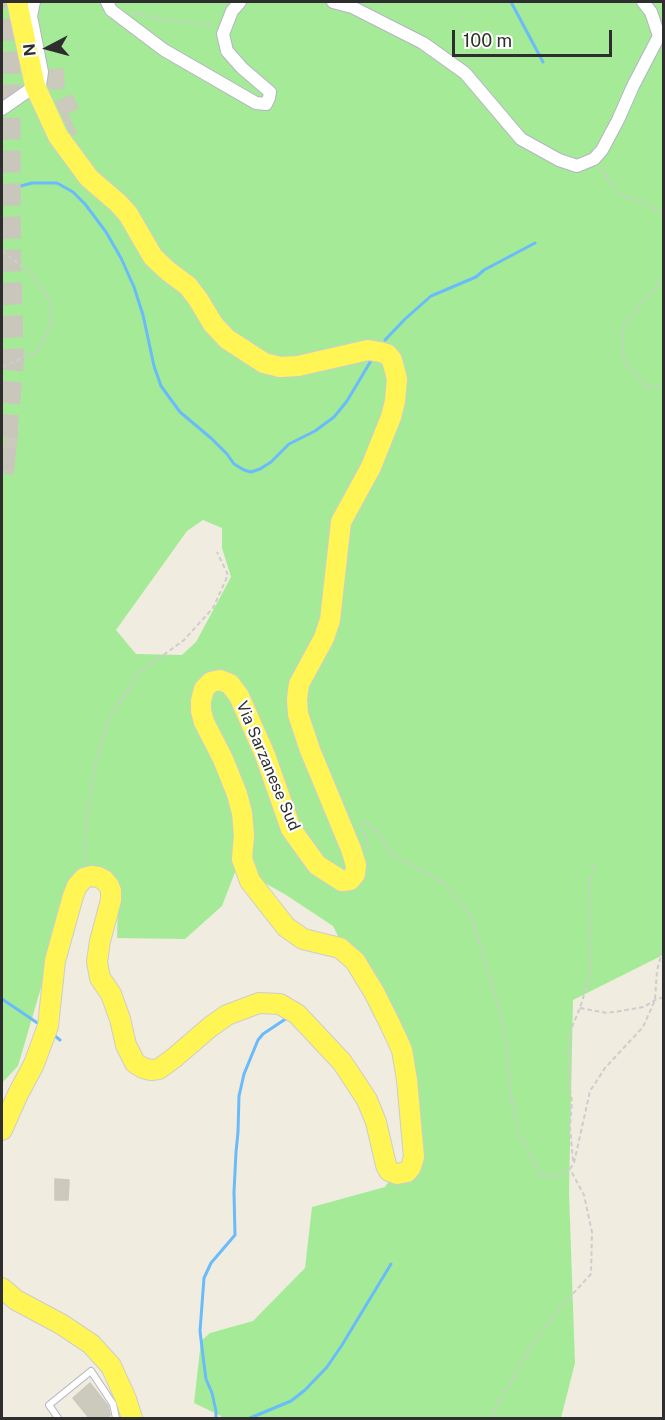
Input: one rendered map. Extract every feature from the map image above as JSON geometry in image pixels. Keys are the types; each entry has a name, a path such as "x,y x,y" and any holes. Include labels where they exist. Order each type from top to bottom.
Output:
{"main road":[{"path":"17,2 35,86 58,136 89,178 128,214 153,257 188,286 213,324 227,339 264,363 280,368 309,364 368,350 380,351 392,360 397,379 391,417 371,467 341,522 330,620 324,638 299,684 298,692 298,714 310,750 353,856"},
{"name":"Via Sarzanese Sud","path":"84,878 98,877 104,880 111,891 97,962 100,978 116,1006 126,1045 135,1063 151,1070 159,1068 227,1015 259,1003 280,1004 297,1014 342,1062 367,1100 376,1122 386,1165 390,1171 402,1174 411,1167 414,1157 402,1050 374,993 355,961 340,948 303,939 286,927 250,881 242,859 244,835 237,794 201,711 204,689 211,682 220,680 230,684 239,696 265,755 291,829 317,865 342,881 350,880 355,874 356,865 353,856"},
{"path":"2,1130 34,1064 48,1026 55,961 73,896 84,878"},
{"path":"2,1288 16,1300 61,1324 91,1344 111,1366 132,1419"}],"street":[{"path":"2,109 35,86 40,86 42,72 31,16 34,2"},
{"path":"107,2 111,10 164,50 256,103 266,104 270,92 242,68 227,51 223,34 232,11 240,2"},
{"path":"333,2 352,7 423,43 465,73 521,139 559,160 577,166 594,159 602,150 659,36 651,12 643,2"}],"lane":[{"path":"57,1419 49,1404 91,1371 113,1404 116,1419"}],"path":[{"path":"126,10 166,20 209,25 223,34"},
{"path":"594,159 619,194 651,206 663,215"},
{"path":"2,251 31,274 50,299 51,324 38,351 2,367"},
{"path":"663,278 622,327 624,361 647,388 663,386"},
{"path":"84,878 86,819 95,766 107,722 139,673 184,640 213,608 228,575 217,552"},
{"path":"353,856 364,858 369,855 367,838 361,826 365,821 380,834 392,855 445,884 469,912 507,1040 510,1093 519,1133 541,1176 557,1176 570,1169 574,1163 590,1092 606,1068 643,1027 655,1000 657,970 663,946"},
{"path":"574,1163 570,1127 572,1102 569,1083 569,1034 590,975 589,885 595,862"},
{"path":"580,1008 607,1013 644,1007 663,997"},
{"path":"490,1419 530,1348 559,1309 591,1274 592,1232 584,1195 570,1169"}],"green space":[{"path":"2,2 663,2 663,955 573,1000 569,1193 575,1363 561,1418 221,1418 194,1403 201,1341 210,1333 253,1321 305,1268 312,1207 385,1187 411,1149 402,1050 333,926 286,895 237,867 222,906 185,939 117,938 118,888 70,880 18,1066 2,1083","holes":["203,520 222,528 222,548 231,577 196,642 182,655 136,654 116,630 187,531"]}],"building":[{"path":"63,69 64,88 50,89 48,86 50,70"},
{"path":"72,95 78,108 67,113 76,133 72,135 56,102"},
{"path":"6,429 18,430 13,474 2,472"},
{"path":"55,1179 69,1180 68,1200 55,1200"},
{"path":"90,1383 108,1406 110,1415 106,1419 90,1419 73,1398"}],"waterway":[{"path":"511,2 543,62"},
{"path":"2,191 32,183 57,183 73,192 85,204 106,232 134,287 161,386 180,412 212,439 234,464 244,470 251,472 260,469 271,462 289,444 315,431 334,417 347,401 372,359"},
{"path":"385,340 431,296 476,277 484,270 535,243"},
{"path":"2,999 39,1024"},
{"path":"216,1418 212,1393 206,1379 200,1331 204,1278 211,1263 235,1235 234,1192 239,1096 244,1074 258,1040 287,1018"},
{"path":"55,1036 60,1040"},
{"path":"250,1418 291,1401 327,1367 391,1264"}],"tunnel":[{"path":"2,469 13,360 10,263 9,2"}]}
